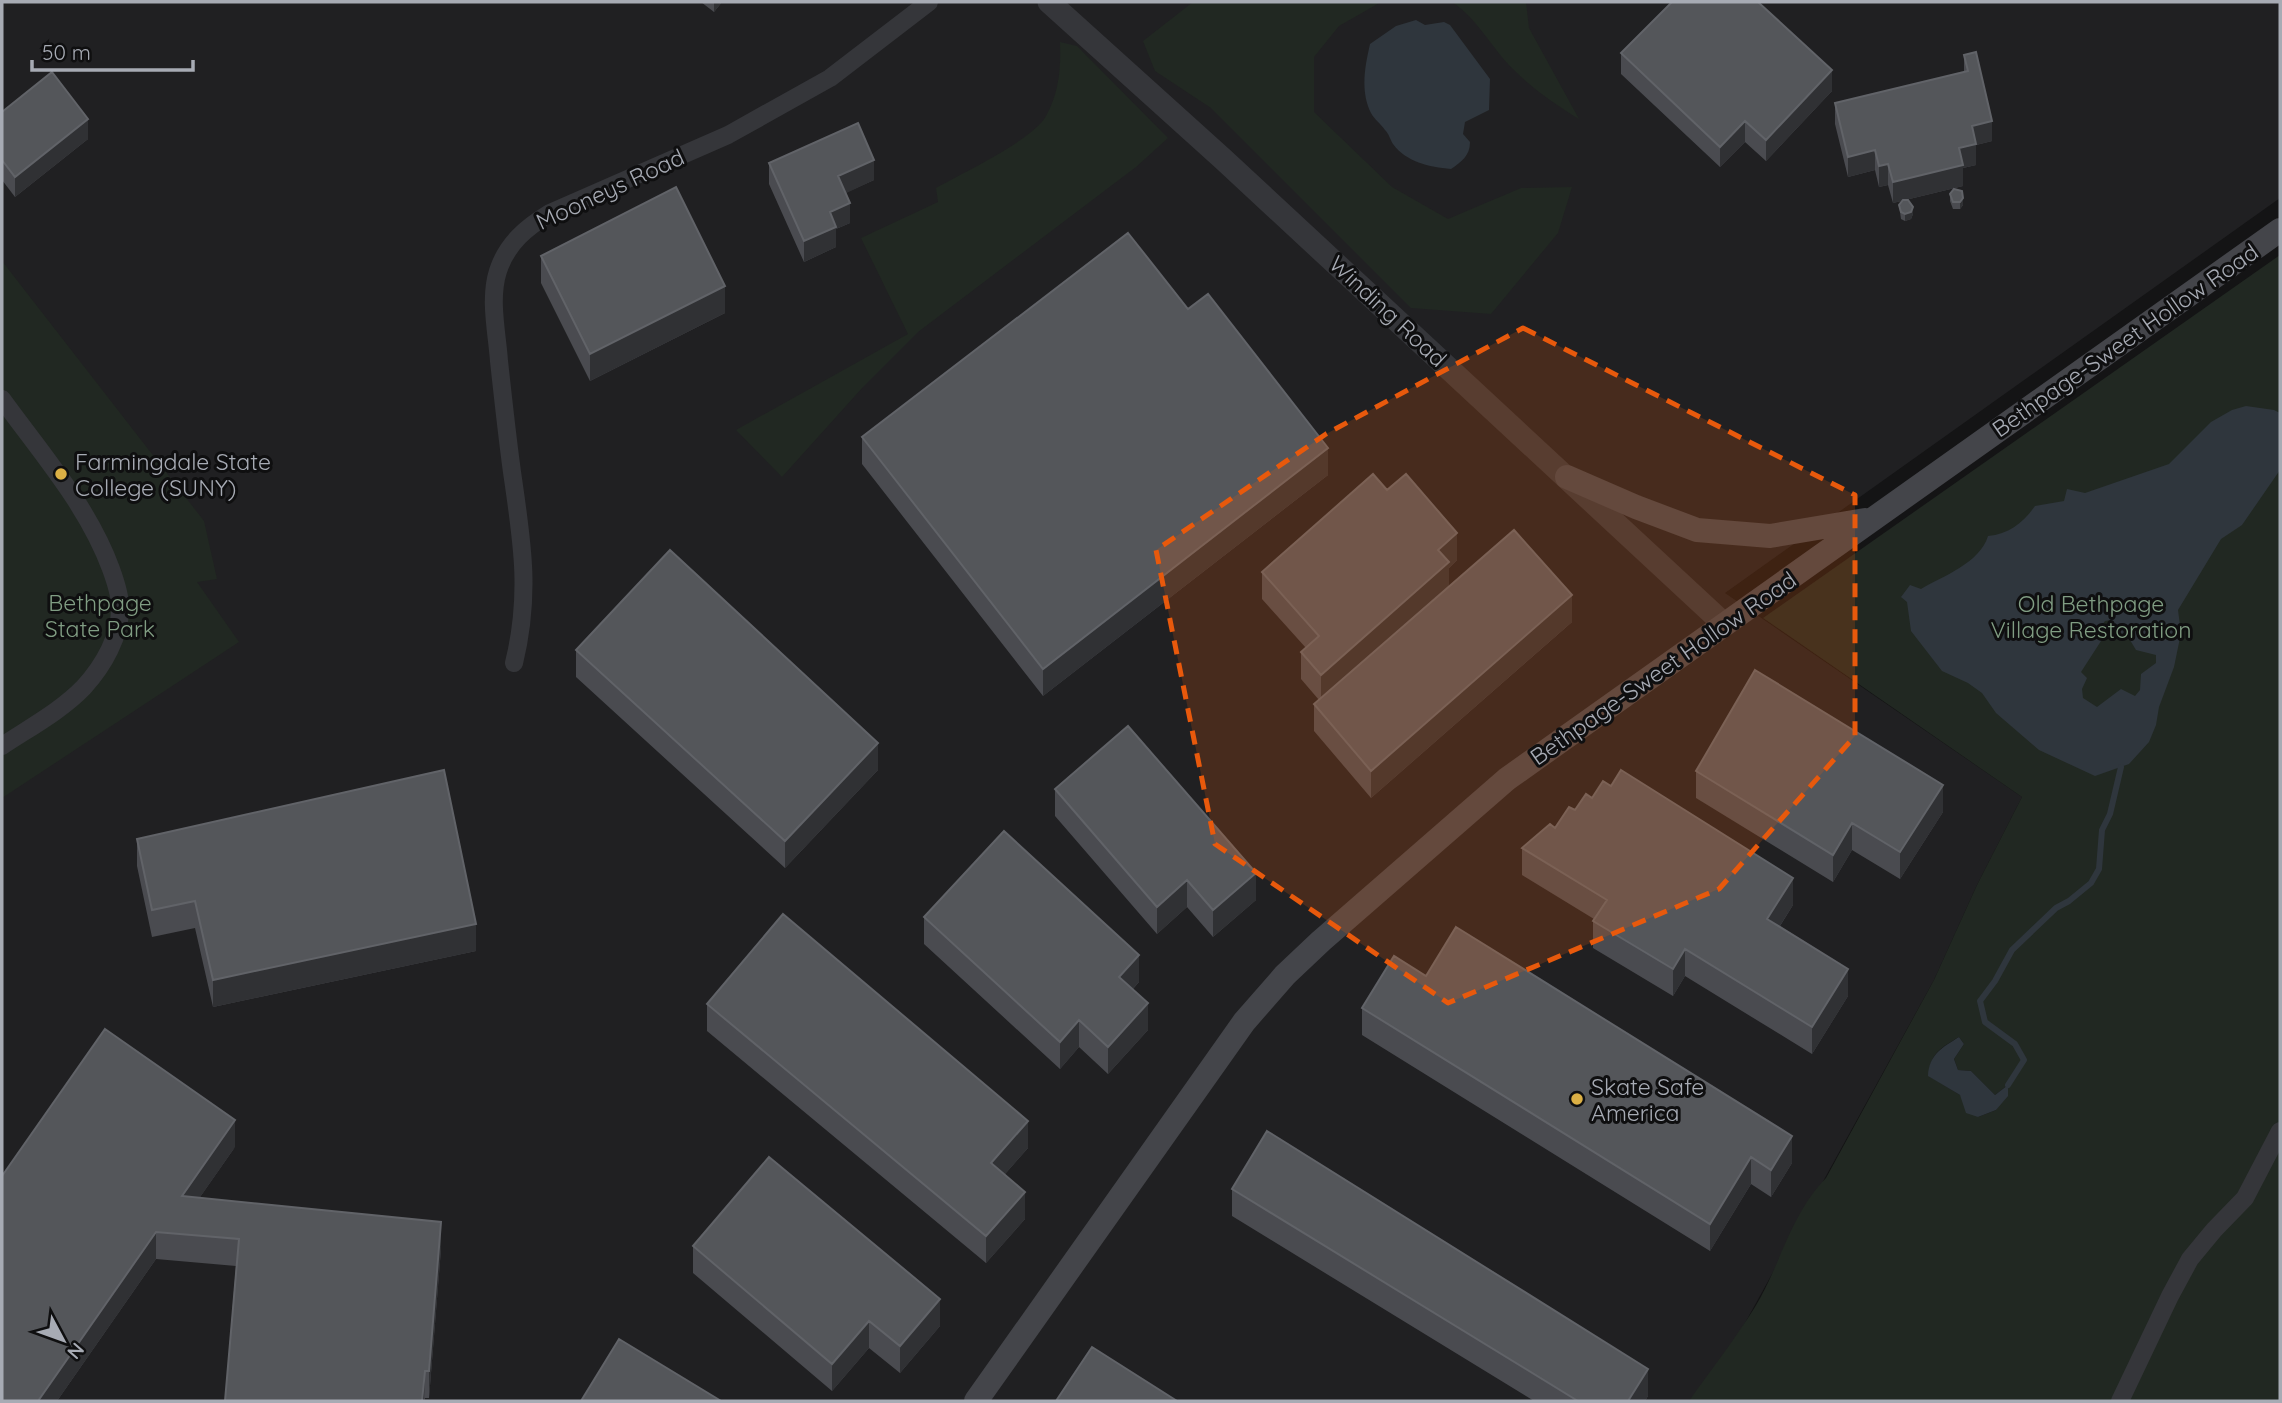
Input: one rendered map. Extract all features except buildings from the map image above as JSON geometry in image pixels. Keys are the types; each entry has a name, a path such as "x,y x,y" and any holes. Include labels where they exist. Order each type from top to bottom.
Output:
{"main road":[{"name":"Bethpage-Sweet Hollow Road","path":"976,1401 1244,1021 1285,975 1507,779 2280,230"},
{"path":"1566,477 1697,530 1770,536 1873,519"}],"street":[{"name":"Mooneys Road","path":"514,663 525,599 525,562 506,427 494,300 498,271 511,246 526,228 550,213 728,135 830,78 929,2"},
{"name":"Winding Road","path":"1049,2 1234,169 1724,624"},
{"path":"2,399 76,500 102,544 120,605 116,634 103,663 83,688 55,712 2,746"},
{"path":"2120,1401 2190,1259 2245,1198 2280,1131"}],"highlighted area":[{"path":"1523,328 1855,495 1855,736 1719,889 1448,1003 1215,844 1156,550 1326,434"}],"shaded area":[{"path":"2,2 2280,2 2280,198 1725,593 2022,797 1977,885 1934,980 1702,1401 2,1401"},
{"path":"1416,20 1425,25 1444,22 1450,25 1490,79 1489,110 1465,122 1463,134 1470,142 1467,155 1451,169 1434,167 1404,155 1372,115 1368,105 1365,70 1370,44 1396,26"},
{"path":"2246,406 2280,413 2280,470 2242,525 2221,539 2178,610 2181,633 2174,667 2149,742 2129,764 2095,776 2039,750 1996,713 1982,693 1942,671 1911,631 1907,602 1901,597 1910,585 1921,589 1960,568 1977,554 1988,536 2015,527 2035,506 2064,501 2067,489 2085,493 2169,464 2211,422 2232,410","holes":["2111,620 2118,635 2130,640 2136,650 2156,655 2156,663 2141,674 2140,690 2135,696 2121,689 2097,707 2083,698 2082,689 2087,678 2081,672 2101,641 2097,632 2105,621"]},
{"path":"1959,1037 1964,1044 1954,1059 1958,1070 1971,1071 1995,1095 2008,1085 2008,1096 1996,1110 1978,1117 1966,1113 1960,1095 1928,1076 1934,1057"}],"green space":[{"path":"1193,2 1381,2 1339,26 1314,57 1314,112 1392,187 1448,219 1521,188 1572,187 1558,233 1491,314 1411,308 1211,108 1155,71 1143,41"},
{"path":"1452,2 1526,2 1529,28 1579,119 1521,77 1470,17"},
{"path":"1060,42 1077,46 1168,138 1136,167 918,332 863,387 782,477 736,430 908,334 861,238 938,202 936,188 1012,145 1039,125 1046,116 1056,89"},
{"name":"Old Bethpage Village Restoration","path":"2280,255 2280,1401 1689,1401 1764,1291 1803,1208 1826,1178 1934,980 1977,885 2022,797 1763,618","holes":["1959,1037 1964,1044 1954,1059 1958,1070 1971,1071 1995,1095 2008,1085 1996,1110 1978,1117 1960,1095 1929,1076 1931,1062 1942,1048"]},
{"name":"Bethpage State Park","path":"2,261 204,521 217,579 197,582 239,642 2,798"}],"waterway":[{"path":"2008,1085 2024,1060 2015,1044 1985,1022 1980,1001 2012,950 2056,908 2091,883 2099,869 2102,830 2110,814 2121,767"}],"place":[{"name":"Farmingdale State College (SUNY)","path":"61,474"},
{"name":"Skate Safe America","path":"1577,1099"}]}
